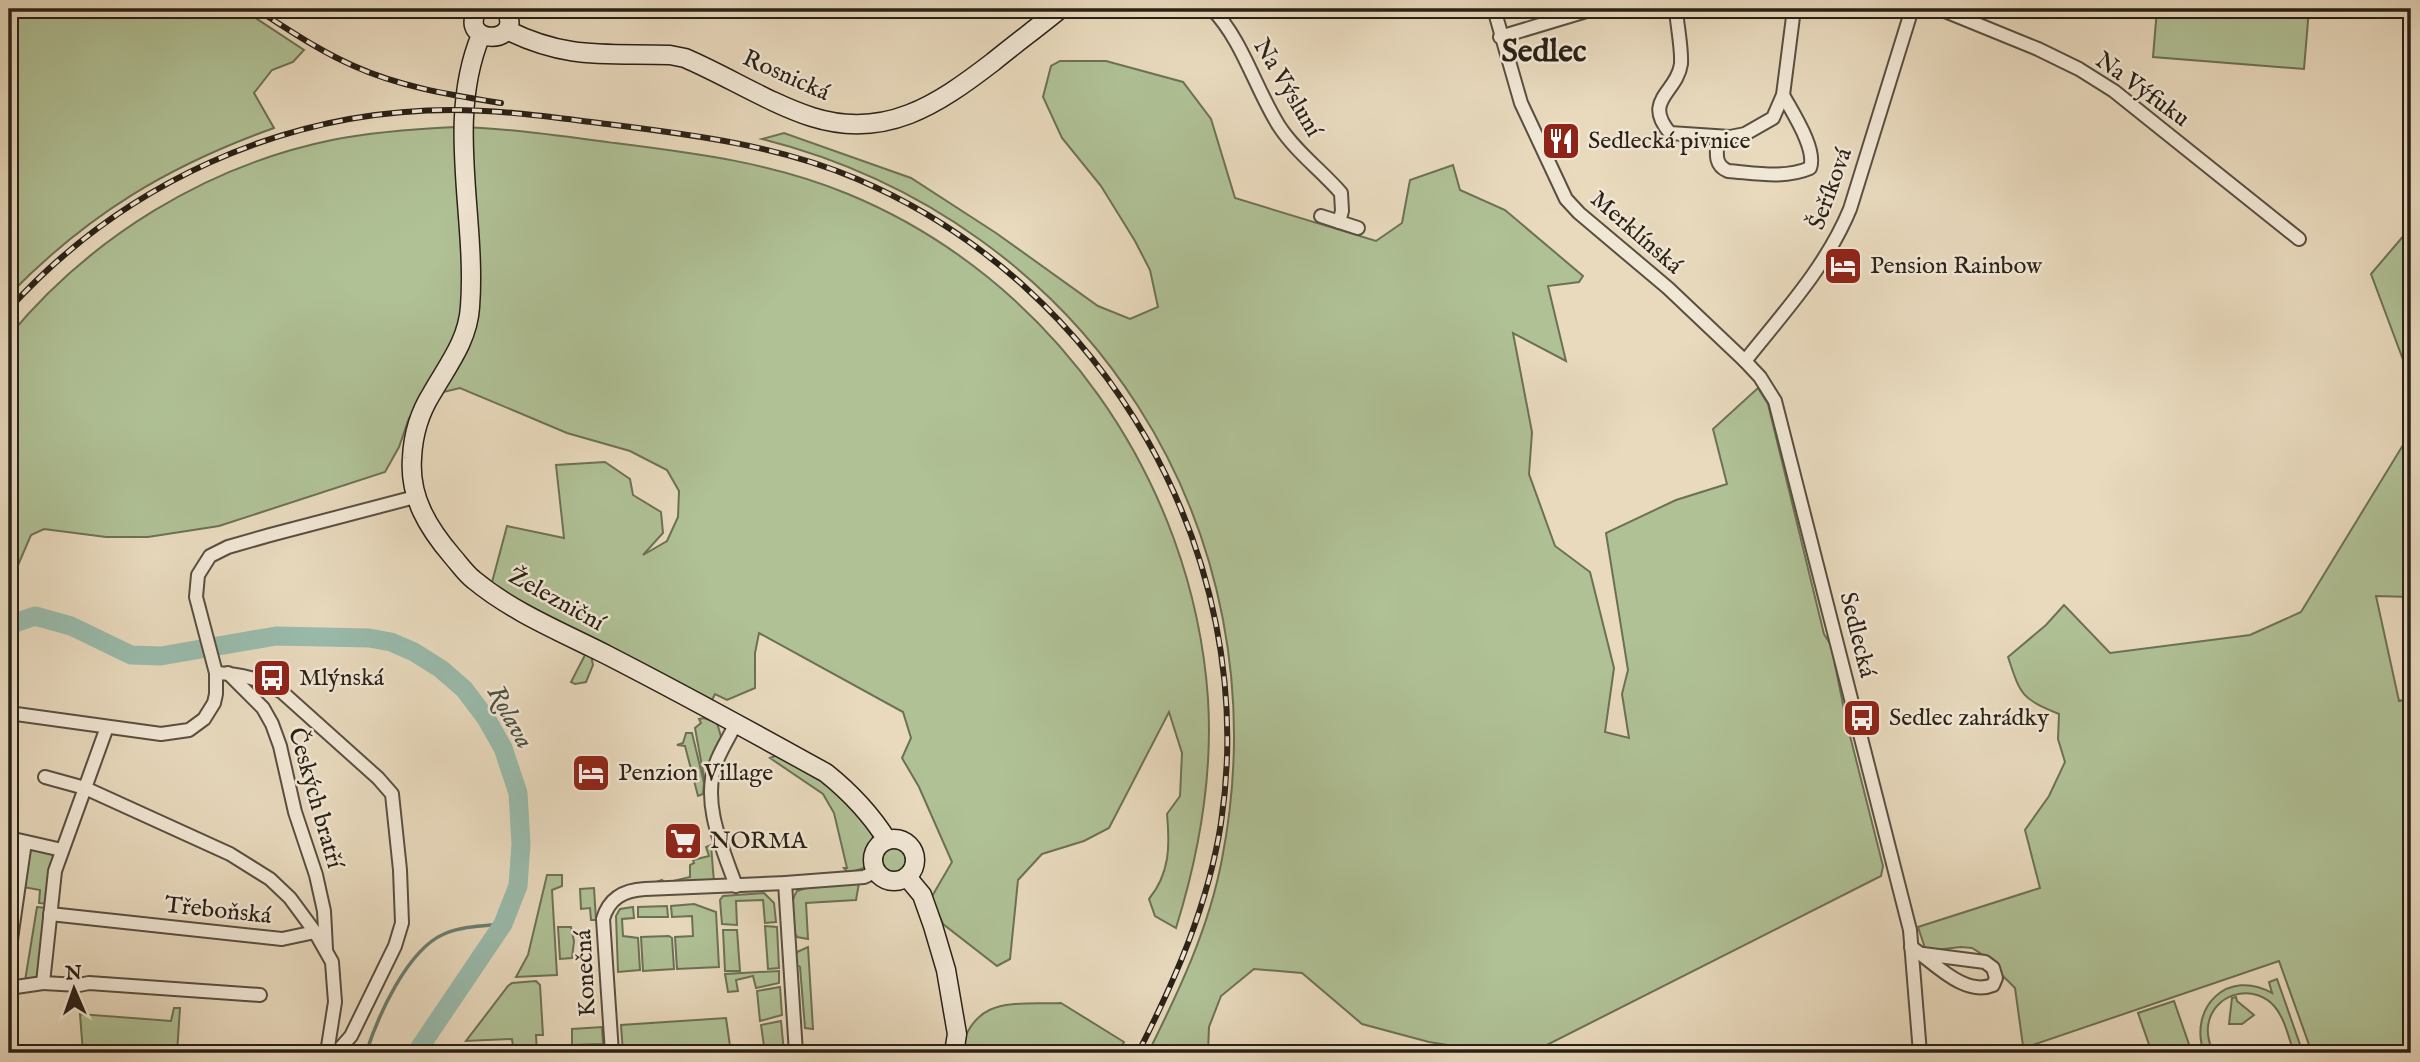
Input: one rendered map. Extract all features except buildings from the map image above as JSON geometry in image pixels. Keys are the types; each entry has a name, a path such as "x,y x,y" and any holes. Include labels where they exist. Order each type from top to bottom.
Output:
{"street":[{"path":"473,10 475,28 481,35 495,38 507,30 510,21 505,9"},
{"name":"Rosnická","path":"507,30 532,42 577,53 670,55 685,58 813,118 866,124 883,123 914,114 940,100 1060,9"},
{"name":"Na Výsluní","path":"1212,9 1229,31 1287,136 1341,193 1342,211 1339,222"},
{"name":"Merklínská","path":"1494,9 1521,103 1566,199 1579,214 1668,288 1745,361"},
{"path":"1500,37 1593,9"},
{"path":"1676,9 1681,66 1660,103 1659,116 1670,133 1718,137 1745,134 1773,118 1783,94 1794,9"},
{"name":"Šeříková","path":"1745,361 1820,267 1839,235 1850,209 1912,9"},
{"name":"Na Výfuku","path":"1940,9 2038,48 2114,91 2299,239"},
{"path":"2409,9 2411,18"},
{"name":"Železniční","path":"481,35 472,57 463,108 473,277 469,320 455,357 418,422 412,458 415,497 421,512 443,545 472,579 510,607 736,723 826,773 851,793 871,815 887,840"},
{"path":"1718,137 1717,161 1721,168 1728,171 1784,174 1810,168 1810,149 1783,94"},
{"path":"1321,216 1358,228"},
{"name":"Sedlecká","path":"1745,361 1760,377 1775,401 1837,638 1910,930 1920,1053"},
{"path":"9,713 160,734 189,730 204,719 214,703 219,669 205,637 196,597 198,575 210,556 228,547 415,497"},
{"path":"219,669 257,679 282,692 392,794 402,923 395,946 351,1036 336,1053"},
{"name":"Českých bratří","path":"219,669 264,708 280,746 295,812 316,875 324,911 326,950"},
{"path":"736,723 717,761 712,783 712,806 718,835 736,886"},
{"path":"43,983 55,871 107,727"},
{"name":"Třeboňská","path":"46,777 85,788 230,854 270,878 290,898 315,932 282,939 50,914"},
{"path":"9,838 62,850"},
{"path":"887,840 904,841 912,849 915,865 906,877 890,880 877,871 874,854 878,845 887,840"},
{"path":"9,957 25,842"},
{"name":"Konečná","path":"612,1053 603,919 611,902 622,893 632,890 864,877 877,871"},
{"path":"906,877 922,895 946,970 957,1034 954,1053"},
{"path":"785,883 796,1053"},
{"name":"Českých bratří","path":"315,932 326,950 334,974 335,1002 327,1053"},
{"path":"1911,947 1966,986 1984,988 1993,985 1996,978 1993,968 1985,962 1923,954"},
{"path":"9,988 43,983 89,983 260,995"}],"green space":[{"path":"9,9 242,9 304,50 293,62 272,70 254,93 274,128 199,159 131,195 69,240 9,295"},
{"path":"2157,9 2309,9 2304,69 2153,57"},
{"path":"1060,61 1106,61 1183,82 1211,119 1235,198 1376,241 1402,223 1410,180 1453,165 1460,190 1505,210 1583,276 1579,282 1548,286 1566,361 1513,333 1532,432 1529,474 1555,546 1590,572 1614,668 1605,732 1629,738 1622,694 1628,670 1606,533 1676,500 1727,484 1713,429 1758,388 1768,404 1824,634 1831,645 1847,724 1883,866 1881,876 1531,1053 1497,1053 1429,1042 1362,1024 1302,973 1254,969 1221,996 1209,1027 1208,1053 1148,1053 1192,959 1216,885 1222,859 1234,737 1223,619 1190,508 1138,406 1067,316 980,240 878,180 762,139 784,133 911,178 996,233 1098,306 1130,319 1158,307 1150,270 1101,186 1062,138 1043,97 1051,66"},
{"path":"455,127 535,133 704,155 792,174 820,183 921,231 988,278 1048,333 1099,396 1141,465 1174,540 1197,618 1208,699 1208,758 1198,844 1176,928 1155,916 1149,899 1165,869 1167,814 1180,796 1182,753 1169,712 1109,828 1084,841 1042,854 1018,880 1010,959 997,966 943,924 931,898 952,862 919,787 902,758 911,738 903,712 759,633 755,653 755,688 727,700 715,694 712,700 529,608 491,586 507,526 564,538 556,465 605,462 630,479 633,495 661,512 663,533 643,555 667,541 678,517 679,491 667,470 630,451 567,433 460,388 431,395 409,418 399,447 385,472 219,526 148,537 106,537 44,529 31,535 9,586 9,336 41,300 76,267 114,237 196,187 240,168 285,152 332,140 393,131"},
{"path":"2411,227 2411,381 2371,274"},
{"path":"2411,432 2411,597 2376,596 2399,701 2411,698 2411,1053 2312,1053 2279,961 2030,1046 2031,1053 2024,1053 2015,988 1972,948 1926,951 1918,927 2040,888 2025,830 2049,796 2065,762 2058,739 2059,714 2037,704 2024,694 2008,657 2046,625 2064,605 2110,653 2250,635 2301,612"},
{"path":"553,635 591,655 593,665 586,682 571,682 585,655 553,639"},
{"path":"699,719 717,723 722,740 708,783 705,783 695,728 701,723"},
{"path":"686,733 692,733 704,783 703,794 698,796 685,746 677,745 683,743"},
{"path":"777,755 832,788 856,809 873,836 869,860 864,868 848,873 844,868 847,868 834,813 823,794 770,758"},
{"path":"711,845 714,882 654,885 653,883 662,880 665,883 690,877 693,860 709,856 706,847"},
{"path":"894,848 905,855 906,860 899,871 894,872 883,865 882,860 889,849"},
{"path":"34,849 55,855 47,904 39,903 40,890 23,887 28,853"},
{"path":"547,875 562,875 562,886 552,890 557,975 516,977 528,955"},
{"path":"859,883 856,900 806,903 808,939 797,937 791,914 797,891 809,887"},
{"path":"594,888 596,920 591,920 590,908 581,909 580,889"},
{"path":"764,893 774,903 776,922 765,923 763,900 736,901 737,925 722,924 720,900 723,896"},
{"path":"694,904 716,912 719,967 677,969 675,937 693,936 692,916 672,917 671,906"},
{"path":"667,906 668,917 638,917 638,907"},
{"path":"37,907 46,908 39,974 35,980 25,981"},
{"path":"633,907 634,918 622,919 623,936 638,938 640,970 618,972 616,916 620,909"},
{"path":"765,926 777,927 779,968 768,969"},
{"path":"558,927 571,927 574,941 572,958 560,959"},
{"path":"723,930 737,930 740,971 725,971"},
{"path":"641,937 672,938 674,969 643,971"},
{"path":"808,947 813,1029 805,1028 800,967 794,963 797,952"},
{"path":"779,971 779,983 756,988 753,976 736,980 738,991 728,992 725,974"},
{"path":"2277,979 2303,1053 2294,1053 2284,1023 2275,1007 2258,995 2248,993 2228,997 2213,1011 2208,1029 2213,1053 2204,1053 2202,1021 2207,1007 2216,996 2241,985 2272,993 2269,982"},
{"path":"536,981 540,985 543,1035 536,1035 537,1053 514,1053 512,1039 466,1041 508,986 512,983"},
{"path":"780,987 782,1015 760,1021 757,991"},
{"path":"2236,997 2237,1001 2254,1015 2242,1024 2229,1024 2232,998"},
{"path":"2174,1001 2192,1053 2152,1053 2138,1013"},
{"path":"1061,1003 1124,1042 1118,1053 959,1053 966,1034 985,1012 1011,1004"},
{"path":"174,1008 180,1008 177,1053 83,1053 80,1014 171,1021"},
{"path":"726,1018 731,1053 623,1053 621,1025"},
{"path":"781,1021 784,1052 765,1053 761,1025"},
{"path":"602,1027 603,1044 572,1045 572,1029"}],"waterway":[{"name":"Rolava","path":"9,625 35,616 71,626 131,655 161,656 276,636 369,638 391,642 414,652 441,669 464,689 486,718 503,748 518,793 521,844 518,886 503,924 416,1053"},
{"path":"366,1053 386,1003 418,954 431,942 458,929 503,924"}],"railway":[{"path":"256,9 328,54 389,80 501,103"},
{"path":"9,309 54,265 102,225 154,191 210,163 267,140 327,124 389,113 470,110 544,116 730,142 794,157 857,179 946,226 1025,287 1092,359 1147,440 1189,529 1216,624 1227,723 1221,823 1208,884 1189,942 1138,1053"}],"place":[{"name":"Sedlecká pivnice","path":"1561,141"},
{"name":"Pension Rainbow","path":"1843,266"},
{"name":"Mlýnská","path":"272,678"},
{"name":"Sedlec zahrádky","path":"1862,718"},
{"name":"Penzion Village","path":"591,773"},
{"name":"NORMA","path":"683,841"}],"district":[{"name":"Sedlec","path":"1544,52"}]}
